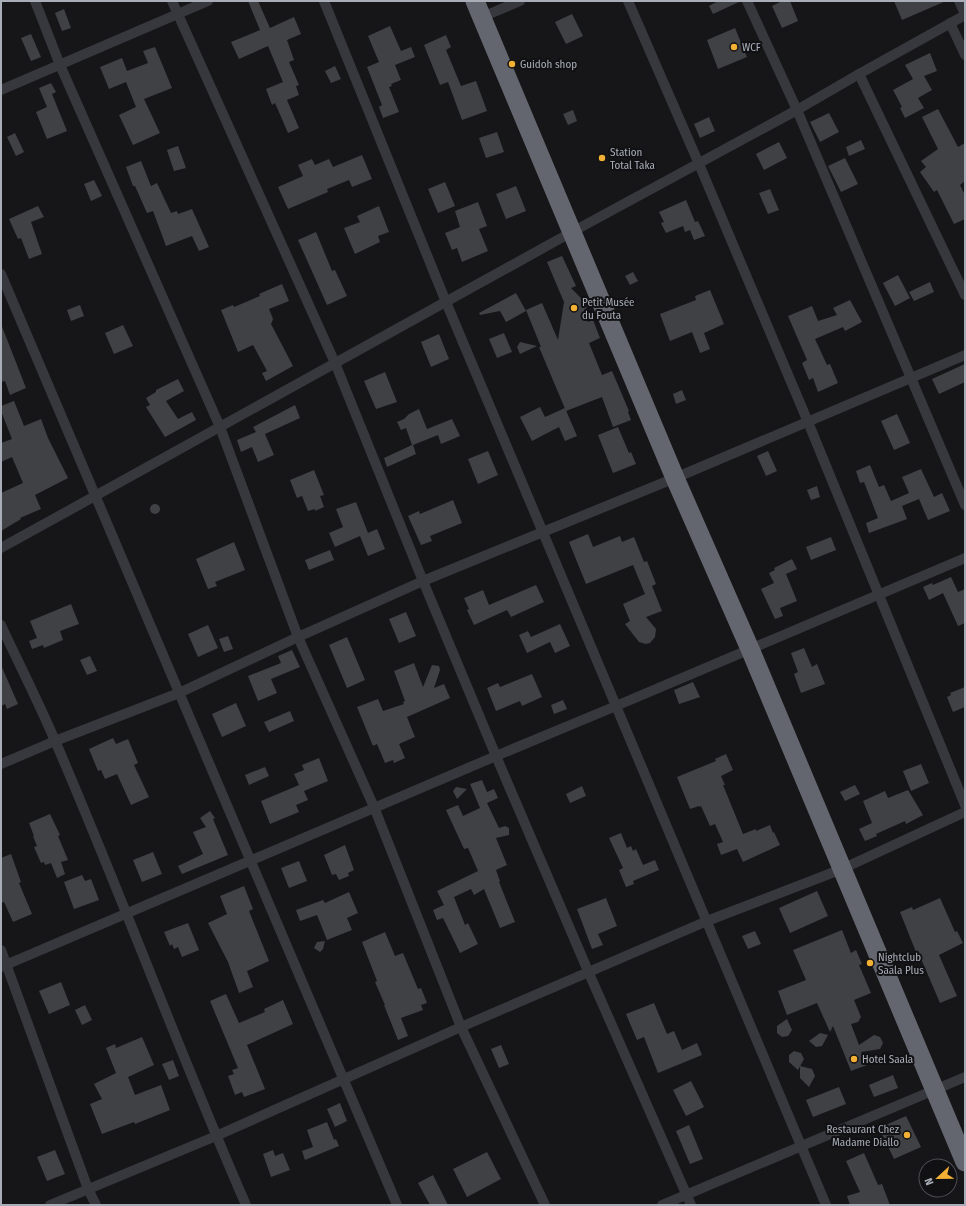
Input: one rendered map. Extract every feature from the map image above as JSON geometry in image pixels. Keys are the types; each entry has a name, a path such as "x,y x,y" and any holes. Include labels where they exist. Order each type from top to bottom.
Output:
{"highway":[{"path":"478,9 675,478 750,649 965,1162"}],"street":[{"path":"35,1 60,65 220,427 298,637 374,807 461,1027 545,1205"},
{"path":"172,1 335,364 496,756 588,972 691,1205"},
{"path":"1,90 208,1"},
{"path":"324,1 446,302 826,1205"},
{"path":"478,9 520,1"},
{"path":"628,1 699,164 808,422 965,805"},
{"path":"747,1 797,110 965,505"},
{"path":"1,548 572,232 797,110 950,24 965,15 959,1"},
{"path":"950,24 965,55"},
{"path":"859,74 965,295"},
{"path":"1,274 397,1205"},
{"path":"1,764 55,741 179,693 298,637 423,581 675,478 965,355"},
{"path":"4,966 374,807 965,558"},
{"path":"1,625 55,741 127,914 216,1136 246,1205"},
{"path":"50,1205 216,1136 461,1027 707,921 842,869 965,812"},
{"path":"1,950 4,966 88,1189 96,1205"},
{"path":"662,1205 965,1077"}],"building":[{"path":"248,1 258,1 270,28 294,17 301,34 287,40 294,60 289,62 299,85 296,86 299,95 287,100 299,128 288,133 275,103 272,105 266,89 283,82 268,46 239,59 231,42 260,30"},
{"path":"718,1 741,1 713,14 709,6"},
{"path":"782,1 790,1 798,21 782,28 772,6"},
{"path":"894,1 946,1 902,20"},
{"path":"64,9 71,28 62,31 55,13"},
{"path":"572,14 583,36 566,44 555,22"},
{"path":"390,26 401,51 411,47 415,57 395,65 401,80 391,84 392,86 389,87 399,112 383,118 379,107 382,105 367,67 379,62 368,36"},
{"path":"735,28 747,57 718,69 707,40"},
{"path":"31,34 41,57 31,61 21,38"},
{"path":"446,35 451,47 446,50 461,86 476,81 487,111 462,120 448,82 440,85 424,45"},
{"path":"155,47 172,88 144,99 160,133 133,145 119,115 136,107 126,82 109,89 100,67 122,58 127,71 148,63 143,51"},
{"path":"930,53 937,71 924,76 932,90 918,98 924,108 905,118 900,108 902,107 893,90 913,79 905,65"},
{"path":"335,66 341,79 331,83 325,71"},
{"path":"51,83 56,92 52,94 67,131 47,139 36,112 47,107 39,88"},
{"path":"938,109 958,147 965,143 965,181 960,185 965,195 965,219 954,224 937,190 934,192 920,172 926,167 921,161 938,149 922,117"},
{"path":"573,110 577,121 568,125 563,114"},
{"path":"829,113 839,132 820,142 810,122"},
{"path":"709,117 715,131 700,138 694,124"},
{"path":"497,132 504,152 486,158 479,138"},
{"path":"15,133 24,152 16,156 7,137"},
{"path":"861,140 865,149 849,156 846,147"},
{"path":"779,142 787,158 764,170 756,154"},
{"path":"178,146 186,168 174,171 167,150"},
{"path":"362,155 372,179 352,187 349,180 327,189 328,192 288,209 278,187 303,176 298,165 312,159 315,165 329,159 333,167"},
{"path":"845,158 858,184 841,192 828,166"},
{"path":"141,161 151,186 157,183 171,213 177,211 178,214 192,209 209,247 199,251 192,236 166,246 153,211 147,213 135,186 133,186 126,167"},
{"path":"94,180 102,196 91,201 84,184"},
{"path":"445,182 455,206 438,213 428,189"},
{"path":"516,186 526,211 506,219 496,194"},
{"path":"770,189 779,210 768,214 759,193"},
{"path":"686,200 695,222 698,221 705,236 694,240 690,230 685,232 683,226 666,233 661,223 664,222 659,212"},
{"path":"478,202 487,226 479,229 488,251 462,262 457,248 452,250 445,233 460,227 455,211"},
{"path":"38,206 44,217 31,222 42,254 29,259 21,238 18,239 9,219"},
{"path":"379,206 389,232 378,236 380,242 355,254 344,228 360,222 357,216"},
{"path":"316,232 332,271 335,270 347,296 327,305 298,240"},
{"path":"562,256 576,286 571,288 584,301 586,305 588,322 593,320 600,338 589,343 602,375 612,371 629,411 631,420 613,427 602,397 566,411 539,347 541,347 526,310 542,303 558,340 564,302 547,262"},
{"path":"633,272 638,281 630,285 625,276"},
{"path":"898,275 910,298 895,306 883,283"},
{"path":"930,282 934,292 914,301 909,292"},
{"path":"282,284 289,301 269,309 273,319 271,324 293,366 266,381 262,373 267,371 253,345 238,352 221,310 233,305 234,307 260,296 259,294"},
{"path":"710,290 724,324 704,333 710,349 700,353 692,332 670,341 660,314 696,300 695,296"},
{"path":"516,293 526,311 506,322 500,311 480,315 479,313"},
{"path":"850,300 862,322 845,331 843,327 815,339 827,365 830,364 838,383 818,392 813,378 809,380 802,363 807,360 788,316 812,306 818,321 837,315 833,308"},
{"path":"80,305 84,316 71,321 67,310"},
{"path":"1,324 26,388 10,395 5,381 1,382"},
{"path":"123,325 133,346 114,354 105,333"},
{"path":"504,333 512,352 497,358 489,339"},
{"path":"439,334 449,359 431,367 421,342"},
{"path":"520,342 537,346 520,354 517,347"},
{"path":"965,364 965,382 939,394 932,379"},
{"path":"385,372 397,402 376,409 364,381"},
{"path":"178,379 184,391 166,401 178,419 192,412 196,420 165,437 146,407 150,405 146,398 156,392 156,390"},
{"path":"682,390 686,400 676,404 673,394"},
{"path":"14,401 24,426 41,419 48,438 68,478 35,495 41,509 20,518 21,519 1,531 1,493 23,483 12,457 1,462 1,443 12,439 1,411 1,406"},
{"path":"295,405 300,418 265,434 274,455 258,462 252,447 241,452 237,440 256,432 253,427"},
{"path":"540,407 545,417 565,408 577,436 565,441 559,427 532,441 520,417"},
{"path":"419,409 427,429 452,419 460,436 441,444 438,435 413,445 416,454 387,467 384,458 412,445 406,428 401,430 397,422"},
{"path":"897,414 910,443 894,450 881,421"},
{"path":"618,427 629,453 631,452 636,464 613,473 598,435"},
{"path":"488,451 498,475 478,484 468,459"},
{"path":"768,451 777,471 766,476 757,456"},
{"path":"870,465 879,487 884,485 891,501 909,493 902,477 921,469 934,497 942,493 950,511 928,520 919,499 902,506 907,519 869,533 866,523 878,518 864,482 860,483 856,471"},
{"path":"314,470 324,495 320,496 324,507 315,511 315,509 308,511 302,496 297,498 290,480"},
{"path":"817,486 820,497 811,500 807,490"},
{"path":"453,500 462,523 430,536 432,541 421,545 408,516 419,511 420,514"},
{"path":"356,502 368,533 377,529 385,549 368,556 360,536 335,547 329,533 343,527 336,509"},
{"path":"153,504 157,504 159,505 159,513 153,514 150,511 150,507"},
{"path":"588,534 593,547 620,536 622,542 634,537 644,562 647,561 656,584 652,586 662,611 646,617 656,629 655,637 650,643 646,644 639,642 625,624 630,621 623,604 645,594 633,565 586,584 569,542"},
{"path":"831,537 836,550 811,560 806,547"},
{"path":"234,542 245,570 215,582 217,586 208,589 196,559"},
{"path":"330,550 334,560 309,570 305,560"},
{"path":"792,559 797,569 786,574 797,601 780,608 783,616 775,619 761,589 774,583 769,573 775,570 774,568"},
{"path":"951,577 958,592 965,589 965,623 958,626 943,593 929,600 923,587 932,583 933,585"},
{"path":"536,585 544,602 511,617 507,610 474,625 467,610 469,609 464,598 483,590 489,605"},
{"path":"71,604 79,624 60,631 63,640 44,648 43,645 32,649 29,641 37,638 30,621"},
{"path":"406,612 416,636 399,643 389,619"},
{"path":"560,624 570,646 555,653 550,642 527,653 519,635 528,631 531,637"},
{"path":"208,625 218,648 198,657 188,634"},
{"path":"228,636 233,649 224,652 219,639"},
{"path":"347,637 365,680 347,688 329,645"},
{"path":"804,648 812,667 817,664 825,684 801,693 794,674 798,672 791,653"},
{"path":"292,650 300,667 271,679 277,693 258,701 248,676 281,663 278,656"},
{"path":"90,656 97,671 87,675 80,660"},
{"path":"414,663 423,687 432,665 439,666 440,670 434,688 444,684 450,698 407,717 415,737 399,744 405,758 394,763 393,760 385,763 377,744 373,746 357,707 378,699 383,711 404,704 403,702 405,701 394,671"},
{"path":"1,665 18,704 7,709 5,704 1,706"},
{"path":"532,674 542,697 522,706 520,701 496,711 487,688 498,683 500,687"},
{"path":"693,682 700,697 679,704 674,690"},
{"path":"965,687 965,707 953,712 947,697 951,695 950,693"},
{"path":"563,700 567,709 554,714 551,705"},
{"path":"236,703 246,726 222,737 212,714"},
{"path":"290,711 294,721 269,732 264,722"},
{"path":"113,738 116,744 128,739 138,763 134,765 149,797 131,805 117,774 105,779 101,770 98,771 89,749"},
{"path":"726,754 733,770 721,776 725,785 723,785 743,834 756,829 756,831 770,825 780,845 743,862 737,849 721,855 717,844 723,842 715,824 710,826 701,806 690,809 677,777 716,761 715,759"},
{"path":"319,758 328,781 304,791 308,800 296,805 299,812 270,824 261,801 299,785 294,774 304,770 302,765"},
{"path":"921,764 929,783 911,791 903,771"},
{"path":"265,767 269,776 249,785 245,775"},
{"path":"482,780 487,792 494,789 498,798 487,803 499,828 505,826 509,828 509,835 496,838 507,865 496,870 500,881 499,882 515,922 500,928 484,889 474,895 471,889 454,897 465,925 468,923 478,944 460,953 443,918 437,920 433,910 444,905 437,891 478,871 468,848 464,849 446,810 458,805 463,816 480,808 470,784"},
{"path":"855,785 860,794 845,801 840,792"},
{"path":"582,786 586,796 570,803 566,794"},
{"path":"456,787 467,789 457,799 453,791"},
{"path":"908,790 923,815 906,824 905,821 876,834 877,836 865,841 859,829 872,823 863,801 885,791 888,798"},
{"path":"210,811 215,818 213,819 228,855 182,874 178,866 203,854 193,832 206,827 200,818"},
{"path":"50,814 60,835 58,836 68,860 61,862 65,874 57,878 51,863 45,865 44,862 41,863 34,847 37,846 29,823"},
{"path":"621,833 627,848 631,846 633,851 636,849 643,865 655,860 659,870 633,881 634,884 626,887 619,870 623,868 609,838"},
{"path":"345,845 354,870 348,873 349,876 339,880 336,874 332,875 324,855"},
{"path":"153,852 162,874 142,882 133,860"},
{"path":"11,854 21,882 19,883 32,914 13,922 4,902 1,903 1,858"},
{"path":"299,861 307,881 289,888 281,868"},
{"path":"82,875 85,881 91,879 99,900 74,909 64,882"},
{"path":"244,886 253,909 249,911 269,961 247,971 253,987 239,993 228,962 208,923 227,914 220,896"},
{"path":"817,891 828,916 790,933 779,908"},
{"path":"349,892 358,913 347,918 352,930 327,940 317,915 300,921 296,910 323,900 325,903"},
{"path":"606,898 617,926 598,934 603,945 592,949 577,909"},
{"path":"940,898 955,932 957,931 963,943 939,955 957,996 940,1003 922,961 920,962 900,912 912,907 913,910"},
{"path":"188,923 199,950 182,957 178,947 174,949 172,944 170,946 164,932"},
{"path":"842,930 851,953 856,950 862,964 859,965 871,993 854,1000 861,1017 858,1022 851,1024 859,1045 874,1035 880,1037 883,1043 880,1049 861,1052 867,1065 851,1071 833,1026 830,1032 817,1003 787,1015 778,991 806,980 793,950"},
{"path":"755,931 761,944 748,949 742,936"},
{"path":"385,932 395,956 403,953 418,989 421,988 427,1003 421,1005 423,1010 401,1018 408,1036 398,1040 375,982 377,981 362,942"},
{"path":"325,941 323,949 320,952 314,948 317,942"},
{"path":"61,982 70,1005 49,1014 39,991"},
{"path":"226,994 239,1023 265,1012 264,1009 283,1000 293,1024 247,1045 265,1089 244,1097 242,1092 235,1095 228,1076 234,1074 232,1070 238,1068 210,1001"},
{"path":"654,1003 667,1034 674,1031 682,1050 697,1043 702,1055 658,1073 644,1037 637,1040 626,1014"},
{"path":"85,1005 92,1020 82,1025 75,1010"},
{"path":"787,1019 792,1030 788,1036 782,1037 777,1033 777,1026"},
{"path":"820,1033 828,1035 822,1046 816,1047 809,1041"},
{"path":"142,1037 154,1065 128,1077 135,1095 161,1085 170,1110 135,1124 134,1122 102,1134 90,1104 102,1099 94,1084 116,1073 106,1048 115,1044 116,1048"},
{"path":"501,1045 509,1064 499,1068 491,1049"},
{"path":"794,1051 801,1053 804,1059 798,1070 789,1062 789,1055"},
{"path":"173,1060 179,1076 169,1080 162,1064"},
{"path":"800,1066 812,1069 815,1076 809,1087 800,1078"},
{"path":"893,1075 898,1088 874,1097 869,1085"},
{"path":"691,1081 704,1107 686,1116 673,1090"},
{"path":"839,1087 846,1104 813,1117 806,1100"},
{"path":"340,1103 347,1121 335,1127 327,1109"},
{"path":"906,1116 921,1147 894,1159 879,1128"},
{"path":"327,1122 334,1140 336,1139 339,1146 305,1160 302,1151 313,1147 307,1130"},
{"path":"689,1125 703,1159 690,1164 676,1131"},
{"path":"55,1150 65,1174 47,1181 37,1157"},
{"path":"273,1150 275,1156 283,1153 290,1170 271,1177 263,1154"},
{"path":"487,1152 501,1179 467,1197 453,1169"},
{"path":"864,1153 878,1185 882,1184 890,1205 850,1205 847,1196 860,1192 846,1161"},
{"path":"433,1175 448,1205 430,1205 418,1183"}],"place":[{"name":"WCF","path":"734,47"},
{"name":"Guidoh shop","path":"512,64"},
{"name":"Station Total Taka","path":"602,158"},
{"name":"Petit Musée du Fouta","path":"574,308"},
{"name":"Nightclub Saala Plus","path":"870,963"},
{"name":"Hotel Saala","path":"854,1059"},
{"name":"Restaurant Chez Madame Diallo","path":"907,1135"}]}
